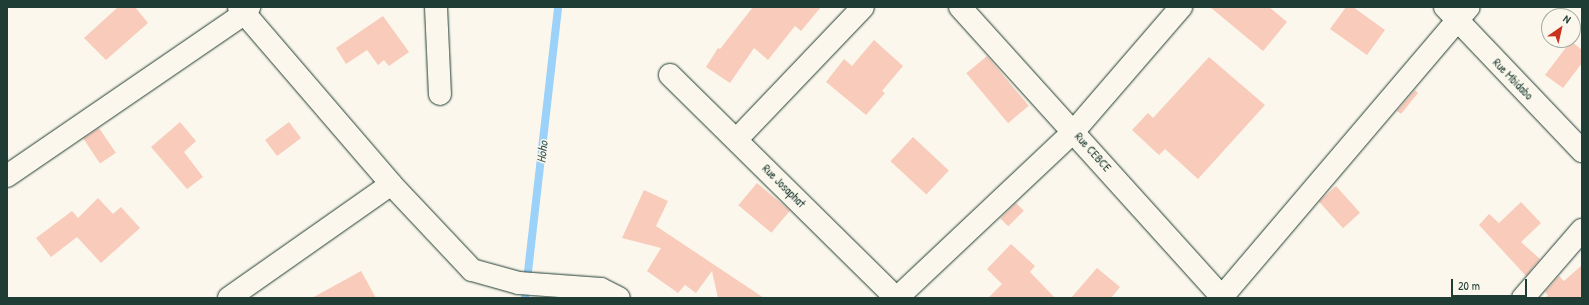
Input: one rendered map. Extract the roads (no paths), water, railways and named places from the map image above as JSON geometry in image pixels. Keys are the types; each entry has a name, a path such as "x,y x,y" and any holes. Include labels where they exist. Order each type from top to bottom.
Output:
{"street":[{"path":"436,7 440,94"},
{"path":"737,139 863,7"},
{"name":"Rue CEBCE","path":"960,7 1074,131 1222,298"},
{"path":"896,298 1074,131 1181,7"},
{"path":"7,176 244,9 391,184 472,270 528,284 601,289 619,298"},
{"path":"1222,298 1457,12"},
{"name":"Rue Mbidabo","path":"1457,12 1582,151"},
{"name":"Rue Josaphat","path":"670,75 737,139 896,298"},
{"path":"229,298 391,184"},
{"path":"1523,298 1582,230"}],"waterway":[{"name":"Hoho","path":"525,298 558,7"}]}
